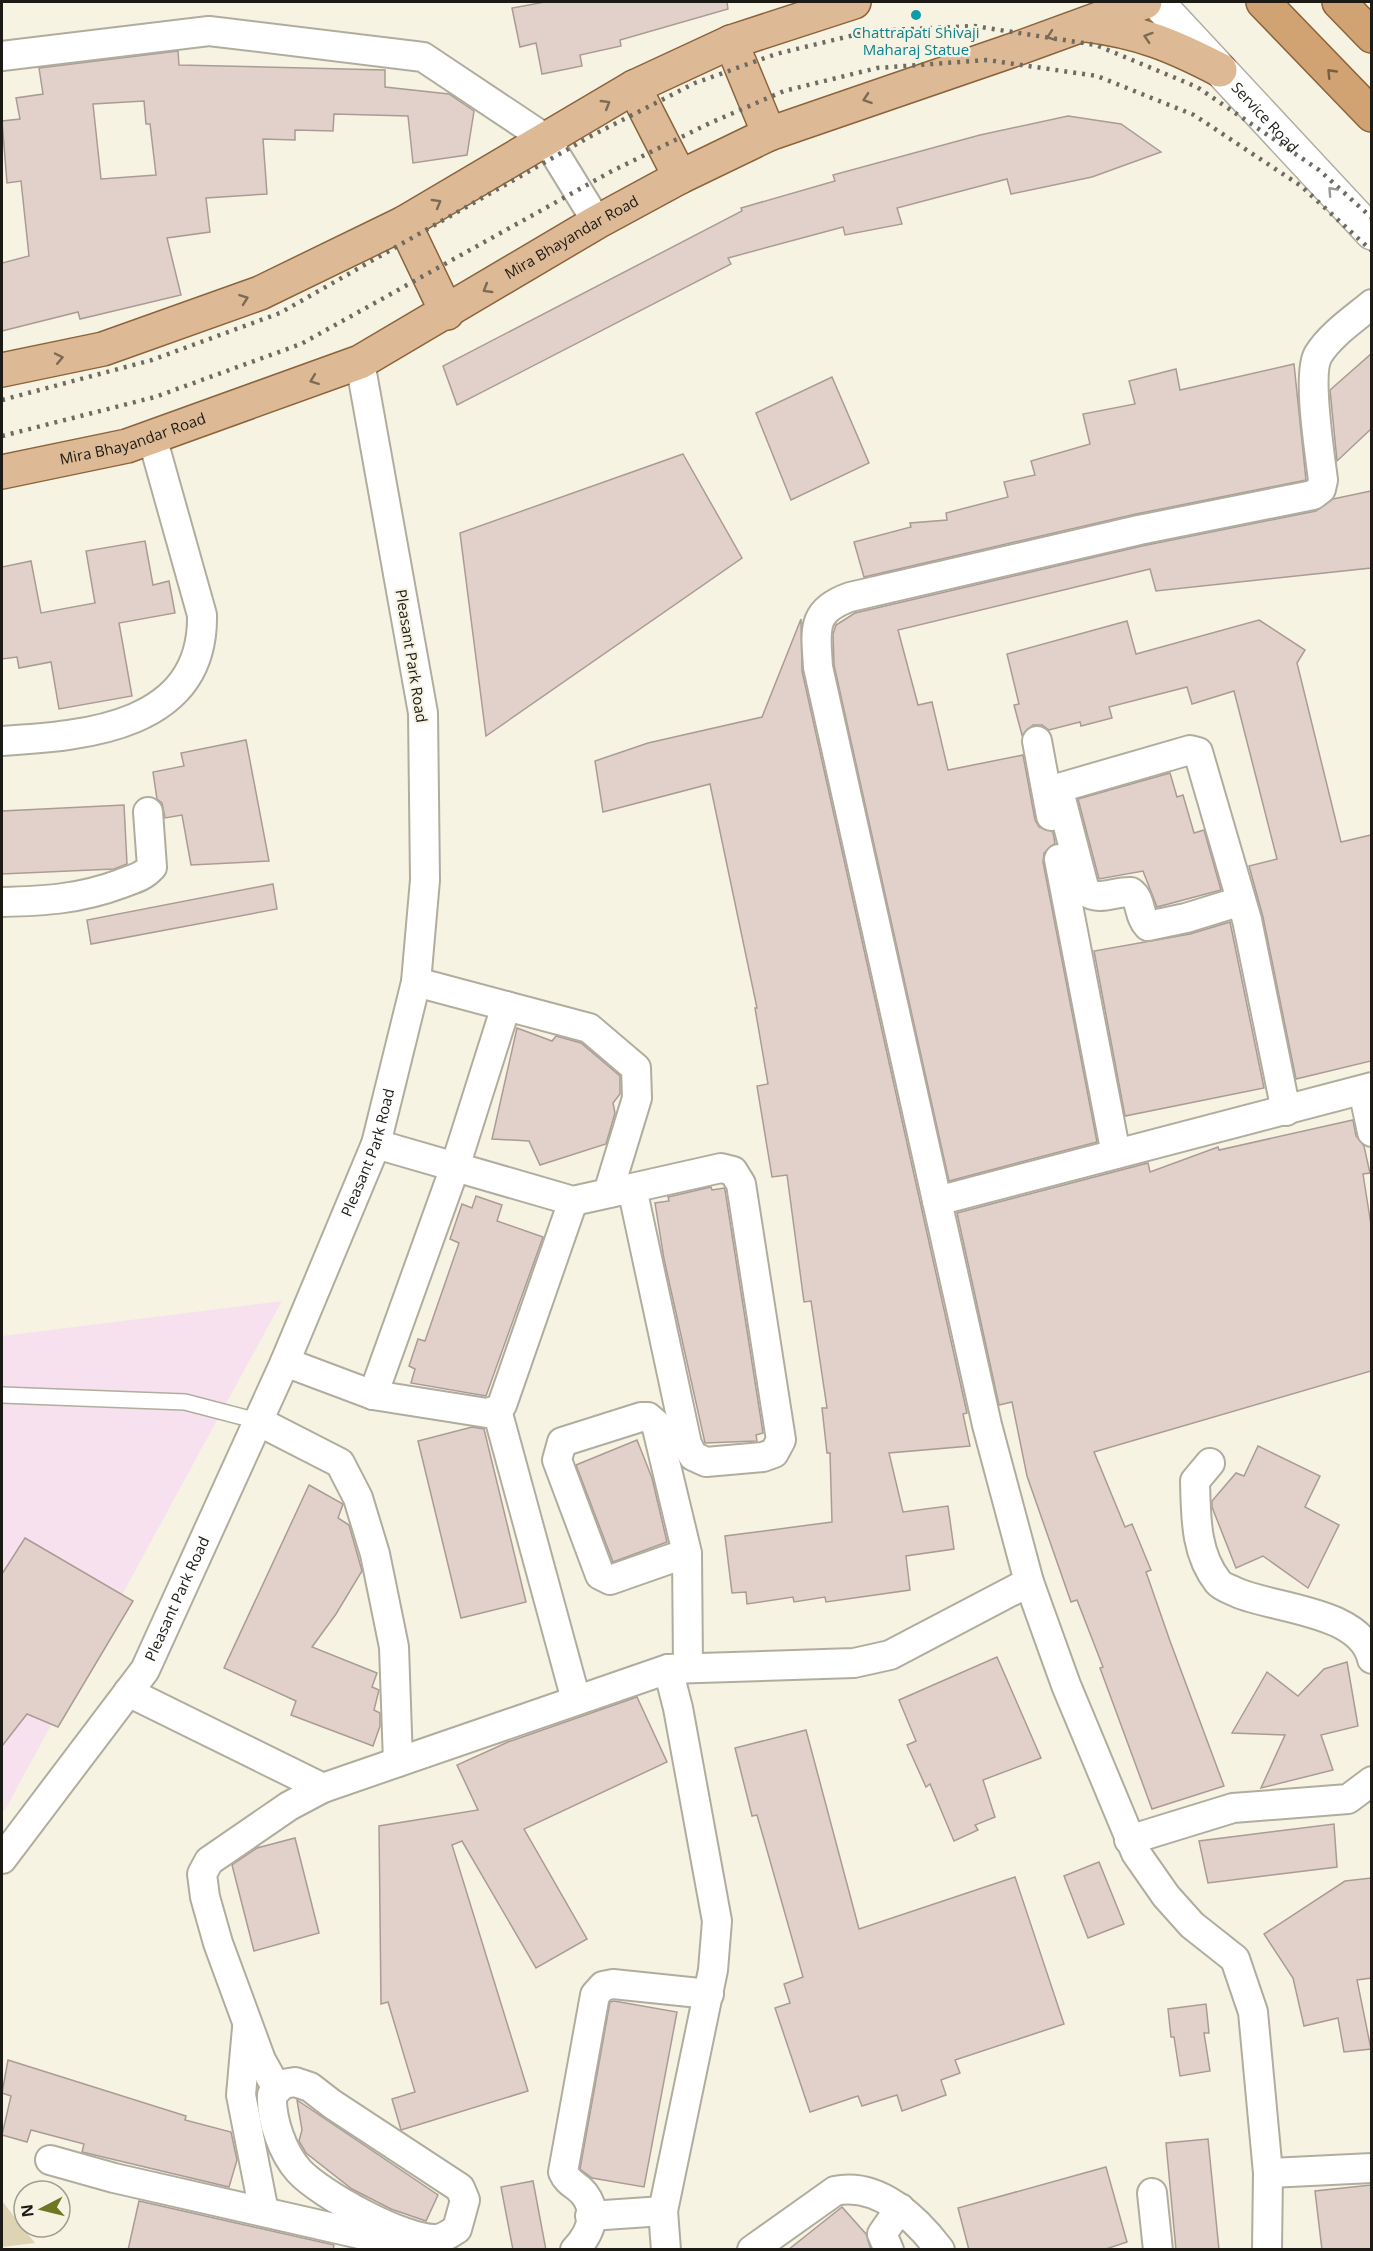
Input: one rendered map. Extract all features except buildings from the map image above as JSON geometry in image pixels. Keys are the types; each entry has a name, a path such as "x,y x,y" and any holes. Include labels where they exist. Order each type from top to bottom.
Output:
{"highway":[{"path":"1263,2 1371,115"},
{"path":"1339,2 1371,36"}],"main road":[{"path":"2,370 103,349 260,293 404,223 634,87 731,42 854,2"},
{"name":"Mira Bhayandar Road","path":"2,472 127,446 360,362 447,313 597,222 680,177 769,134 1145,2"},
{"name":"Service Road","path":"1157,2 1371,233"},
{"path":"1083,25 1126,30 1149,37 1172,45 1220,70"},
{"path":"731,42 769,134"},
{"path":"634,87 680,177"},
{"path":"404,223 447,313"}],"street":[{"path":"2,56 209,31 423,57 546,139 597,222"},
{"path":"1267,2250 1268,2173 1253,2012 1235,1959 1192,1924 1166,1896 1129,1840 1066,1685 1029,1582 987,1425 818,667 816,630 819,617 834,602 850,597 1138,530 1313,495 1321,489 1323,480 1315,395 1317,357 1328,342 1371,304"},
{"name":"Pleasant Park Road","path":"2,1859 145,1670 285,1362 376,1144 416,982 425,880 423,713 360,362"},
{"path":"2,741 55,738 101,730 151,710 177,692 190,673 202,637 202,615 152,437"},
{"path":"1037,741 1116,1154"},
{"path":"1241,901 1186,918 1148,926 1144,922 1137,897 1131,892 1102,897 1091,895 1085,891 1059,791 1062,787 1190,750 1198,752 1203,762 1241,901 1286,1111"},
{"path":"2,902 60,900 94,894 145,875 152,867 148,812"},
{"path":"376,1144 573,1201 620,1191 721,1168 733,1171 741,1184 781,1440 774,1453 763,1457 706,1462 693,1456 687,1444 620,1191 637,1098 636,1068 590,1028 416,982"},
{"path":"374,1395 455,1167 506,1006"},
{"path":"937,1201 1367,1089 1371,1132"},
{"path":"285,1362 374,1395 487,1413 497,1410 502,1405 573,1201"},
{"path":"497,1410 576,1700"},
{"path":"666,2250 663,2211 709,1994 717,1921 678,1708 678,1668 687,1553 656,1424 648,1417 562,1442 557,1460 600,1575 610,1580 687,1553"},
{"path":"258,1421 340,1463 358,1498 375,1554 394,1647 398,1762"},
{"path":"1210,1463 1195,1481 1196,1526 1203,1556 1220,1584 1258,1602 1297,1608 1340,1623 1369,1648 1371,1659"},
{"path":"278,2089 261,2060 218,1943 205,1897 202,1874 209,1861 289,1806 322,1788 576,1700 678,1668 854,1663 890,1655 1029,1582"},
{"path":"128,1692 322,1788"},
{"path":"1129,1840 1233,1808 1348,1799 1371,1782"},
{"path":"575,2250 588,2236 592,2225 590,2203 584,2193 566,2180 563,2172 595,1995 603,1986 613,1984 709,1994"},
{"path":"248,2023 241,2095 264,2212"},
{"path":"295,2082 310,2087 332,2104 460,2188 465,2200 457,2229 435,2239 417,2235 363,2215 312,2184 297,2169 285,2150 271,2111 272,2095 278,2089 283,2084 295,2082"},
{"path":"50,2160 114,2178 360,2234 394,2250"},
{"path":"1268,2173 1371,2168"},
{"path":"752,2250 835,2191 850,2188 867,2192 900,2208 924,2229 940,2250"},
{"path":"1152,2193 1158,2250"},
{"path":"889,2250 882,2234 900,2208"},
{"path":"591,2216 663,2211"}],"lane":[{"path":"2,1395 185,1402 258,1421"}],"shaded area":[{"path":"282,1301 5,1810 2,1811 2,1336"},
{"path":"2,2201 12,2214 12,2239 32,2239 35,2243 2,2247"}],"railway":[{"path":"2,400 152,360 280,313 591,136 695,83 776,54 871,31 974,26 1096,45 1197,87 1319,170 1372,218"},
{"path":"2,436 155,397 301,344 612,171 710,123 784,91 877,68 987,60 1097,76 1194,115 1301,186 1372,251"}],"place":[{"name":"Chattrapati Shivaji Maharaj Statue","path":"916,15"}]}
